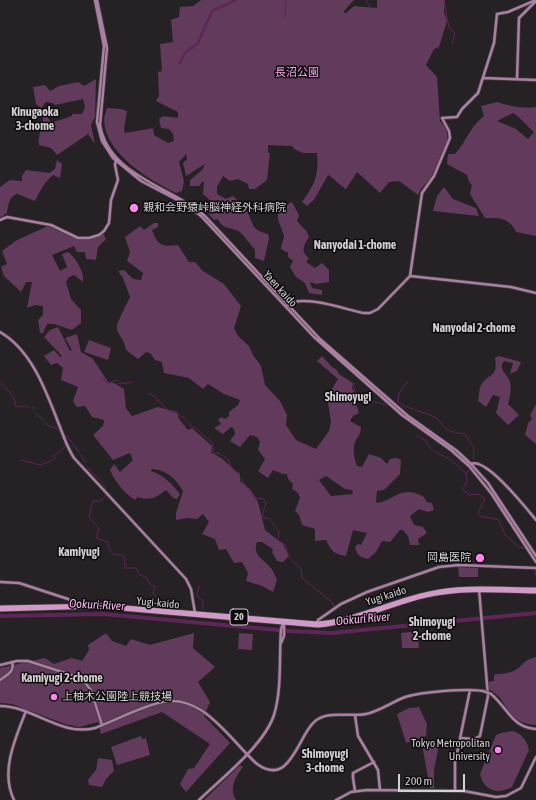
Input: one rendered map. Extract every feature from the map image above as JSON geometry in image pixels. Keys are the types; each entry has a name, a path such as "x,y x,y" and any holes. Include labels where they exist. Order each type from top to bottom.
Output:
{"main road":[{"name":"Yugi kaido","path":"284,623 317,623 345,618 428,593 453,589 536,590"},
{"name":"Yugi kaido","path":"195,614 311,626 332,624 425,596 449,592 479,590"},
{"name":"Yugi-kaido","path":"0,608 72,606 195,614"}],"street":[{"name":"Yaen kaido","path":"96,0 104,46 98,127 104,146 149,186 185,204 202,216 286,306 320,338 403,411 457,451 488,483 536,556"},
{"path":"286,306 296,301 308,301 363,313 370,313 378,309 410,276 422,193 435,175 450,138 449,131 442,119 443,117 458,117 462,109 478,93 494,43 497,14 508,12 536,0"},
{"path":"517,79 520,18 536,0"},
{"path":"483,78 536,80"},
{"path":"0,220 7,217 51,225 78,238 89,238 99,235 106,229 109,223 111,200 118,180 115,165 117,159"},
{"path":"410,276 511,287 536,293"},
{"path":"0,332 15,342 27,357 50,402 66,445 74,458 186,579 191,589 195,614"},
{"path":"470,465 479,464 495,475 536,520"},
{"name":"Yaen kaido","path":"470,465 491,493 536,562"},
{"path":"317,623 318,620 337,606 367,592 439,567 459,565 536,568"},
{"path":"0,582 21,584 71,601 72,606"},
{"path":"460,738 475,739 482,731 488,696 479,590"},
{"path":"199,800 246,754 264,734 274,715 284,623"},
{"path":"0,665 12,662 28,661 83,679 91,690 102,725"},
{"path":"0,680 11,672 13,668 12,662"},
{"path":"455,791 455,763 470,690"},
{"path":"0,706 12,707 26,711 73,729 87,730 158,703 182,702 195,706 206,713 246,754 263,768 271,770 280,768 290,760 310,727 318,719 328,716 355,716 372,713 399,700 416,694 470,690 484,691 491,694 515,721 524,727 536,729"},
{"path":"14,800 5,783 5,768 26,711"},
{"path":"355,716 358,736 380,774 380,790"},
{"path":"336,800 355,791 380,790 469,791 500,797 512,794 524,783 536,756"},
{"path":"355,791 353,778 354,773 374,762"}],"green space":[{"name":"長沼公園","path":"201,0 354,0 344,11 345,14 354,6 377,8 377,0 445,0 444,12 447,21 439,47 434,49 426,65 437,77 440,121 446,128 448,140 431,178 421,189 418,195 399,181 389,182 380,193 357,172 346,189 328,175 314,200 307,206 302,202 310,190 317,173 317,153 303,153 294,149 292,146 268,145 268,153 270,153 267,180 255,189 249,189 248,184 238,179 230,181 223,176 217,187 217,194 226,199 233,196 248,213 254,227 259,231 268,234 269,238 264,261 255,258 255,250 240,232 225,227 218,219 214,220 207,212 212,202 203,194 204,182 202,182 199,186 190,186 190,180 202,170 205,164 186,176 183,163 187,159 186,154 179,162 184,181 182,191 176,193 142,173 120,155 106,132 104,120 107,108 127,111 124,129 125,133 153,128 154,135 168,143 174,141 173,134 169,129 161,128 159,119 163,116 178,118 178,112 156,101 159,96 158,72 162,71 160,44 173,42 171,20 179,17 180,7 193,6"},
{"path":"96,79 95,117 91,125 95,144 88,134 57,155 51,148 39,145 43,116 46,114 51,123 72,116 72,114 82,114 85,107 83,99 55,105 53,103 46,102 41,108 36,104 33,87 45,85 50,91 59,86 78,82 84,86"},
{"path":"498,102 517,107 536,107 536,236 516,232 510,223 503,219 485,218 470,194 472,185 469,182 467,175 447,164 448,154 455,154 472,129 484,116 481,106","holes":["513,113 534,132 528,139 516,129 497,121"]},
{"path":"57,160 62,164 60,178 53,175 45,184 35,201 17,194 14,195 9,202 7,213 0,218 0,187 10,180 22,181 22,176 26,170 49,173 55,169"},
{"path":"444,187 453,199 476,208 479,216 433,211 437,196"},
{"path":"292,202 299,215 297,221 307,232 309,237 304,248 304,253 309,258 306,262 315,268 322,263 329,270 329,282 316,284 310,282 312,288 322,290 322,295 309,293 305,283 296,277 290,267 293,261 288,257 288,253 281,249 284,236 278,213 281,209"},
{"path":"154,223 158,223 158,227 152,230 156,239 161,244 168,246 178,245 189,262 195,262 203,271 224,284 241,306 234,328 238,336 249,346 253,355 261,366 265,385 280,401 287,415 286,425 296,440 316,449 329,431 331,422 327,397 338,379 317,361 322,356 332,367 337,370 339,374 353,383 352,388 358,399 355,401 359,413 353,416 350,421 361,427 354,446 354,456 357,466 362,467 369,454 381,458 387,464 390,459 396,458 401,460 400,474 384,490 377,491 376,503 404,492 409,492 421,495 427,502 432,503 434,510 428,512 419,509 410,516 414,525 423,527 427,533 418,539 419,545 410,545 408,536 403,530 400,530 390,542 382,541 376,552 368,559 359,555 355,547 358,544 361,545 367,533 353,530 346,556 333,551 326,540 315,541 315,529 302,525 299,515 295,511 300,498 298,493 292,489 293,484 288,479 287,474 273,470 268,478 258,471 265,459 258,450 260,442 257,437 250,435 240,447 230,441 235,434 234,429 231,427 223,434 214,428 221,424 218,420 221,417 225,419 229,416 229,412 238,405 240,400 224,394 208,384 203,389 189,378 164,373 162,362 155,360 150,353 146,352 138,359 126,350 117,327 119,319 130,297 123,278 118,271 124,270 133,279 141,280 143,273 127,261 130,252 125,237 140,226 144,230","holes":["326,476 345,489 352,490 353,494 331,496 319,480"]},
{"path":"48,226 69,235 81,238 95,237 103,233 106,239 98,247 96,260 86,259 85,252 77,252 74,246 52,255 60,271 67,267 62,254 68,252 77,262 83,274 83,282 74,275 69,277 66,282 71,299 81,310 81,323 72,330 54,324 47,324 43,333 40,333 38,320 43,315 43,306 35,305 27,308 32,282 26,282 21,292 4,276 1,267 7,264 2,251 17,240"},
{"path":"58,327 70,351 72,350 65,338 77,334 81,352 93,359 108,382 114,383 124,389 126,408 132,416 158,407 177,412 179,419 188,430 192,428 212,446 211,453 219,457 240,474 240,481 250,489 258,502 265,530 283,544 289,556 283,562 277,561 272,552 273,549 262,542 257,542 257,554 271,568 277,580 273,592 262,586 246,581 248,573 242,562 234,563 226,549 219,550 215,539 202,534 209,522 203,514 197,519 187,518 176,520 176,513 183,491 167,473 152,469 151,471 164,478 174,486 180,494 177,499 173,498 166,490 153,498 146,499 137,497 136,500 128,495 121,487 110,470 114,464 120,472 133,460 130,453 113,460 93,435 103,426 104,420 92,417 85,406 77,407 73,401 78,387 61,380 63,368 57,363 51,365 44,356 54,350 60,357 62,356 44,337 50,330"},
{"path":"89,340 111,348 108,360 84,352"},
{"path":"499,356 521,362 517,371 510,374 513,363 504,361 502,364 503,370 510,381 511,391 508,404 519,415 508,425 496,413 500,397 493,395 486,407 478,401 481,385 494,372 496,365 495,358"},
{"path":"536,404 536,444 525,435 528,423 532,419 530,415"},
{"path":"458,567 478,568 478,577 459,577"},
{"path":"418,631 419,648 402,648 401,633"},
{"path":"106,633 112,641 126,646 131,639 150,645 194,633 193,648 215,667 198,682 210,702 204,716 230,743 186,792 180,784 188,769 194,768 210,744 162,712 101,734 98,722 79,727 65,724 12,704 0,703 0,668 45,658 54,664 72,658 82,661 89,650 88,645"},
{"path":"239,633 253,634 252,650 238,649"},
{"path":"536,657 535,725 528,724 514,717 500,698 489,689 488,682 494,681 494,675 514,671 527,661"},
{"path":"419,707 427,724 426,736 406,743 397,714 409,708"},
{"path":"512,731 524,738 529,750 512,787 501,791 492,790 488,788 482,780 480,774 496,735"},
{"path":"141,736 142,739 146,738 150,755 117,765 111,747"},
{"path":"434,740 439,745 434,770 434,788 430,788 422,745"},
{"path":"98,758 112,760 114,771 106,779 102,787 89,785 88,780 96,770"},
{"path":"240,765 243,767 235,779 233,787 236,800 204,800"}],"waterway":[{"path":"180,63 185,53 198,43 212,11 236,0"},
{"path":"285,17 286,0"},
{"path":"366,0 370,7"},
{"path":"444,0 449,28 455,33 452,44"},
{"path":"102,378 108,384 115,380 120,384 132,382"},
{"path":"408,381 399,393 398,402 436,418 449,430 465,434 474,448 473,459"},
{"path":"0,382 13,396 16,407 25,406 29,408"},
{"path":"355,383 353,387 360,398 386,405"},
{"path":"148,393 155,397 168,411 176,413 197,429 213,444 213,453 219,453 229,460 230,465 255,498 264,499 266,503 262,517 269,519 279,531 278,540 286,546 290,559 301,568 302,578 332,602 334,607"},
{"path":"35,412 49,426 58,429 61,433"},
{"path":"65,435 86,463"},
{"path":"417,436 425,440 432,450"},
{"path":"55,459 54,456 66,446"},
{"path":"434,451 451,460 466,473"},
{"path":"21,460 40,465 53,460"},
{"path":"87,467 101,481 106,490"},
{"path":"469,470 466,473 467,481 463,489 469,495 478,494 485,499 478,513 480,516 499,520 505,535 519,547 524,548"},
{"path":"106,495 101,501 93,501 89,517 99,528 96,538 108,542 109,548 113,554 124,556 125,568 136,568 140,575 146,577 149,583 155,587 153,593 162,604 174,604 181,610"},
{"path":"535,570 536,576"},
{"path":"199,586 197,595 203,602 203,610"},
{"name":"Ookuri River","path":"0,616 103,614 289,631 332,633 536,613"}],"place":[{"name":"親和会野猿峠脳神経外科病院","path":"134,208"},
{"name":"岡島医院","path":"480,558"},
{"name":"上柚木公園陸上競技場","path":"54,697"},
{"name":"Tokyo Metropolitan University","path":"498,750"}],"district":[{"name":"Kinugaoka 3-chome","path":"35,119"},
{"name":"Nanyodai 1-chome","path":"355,245"},
{"name":"Nanyodai 2-chome","path":"474,328"},
{"name":"Shimoyugi","path":"348,397"},
{"name":"Kamiyugi","path":"79,552"},
{"name":"Shimoyugi 2-chome","path":"432,629"},
{"name":"Kamiyugi 2-chome","path":"62,678"},
{"name":"Shimoyugi 3-chome","path":"325,761"}],"water label":[{"name":"Ookuri-River","path":"97,605"}]}
